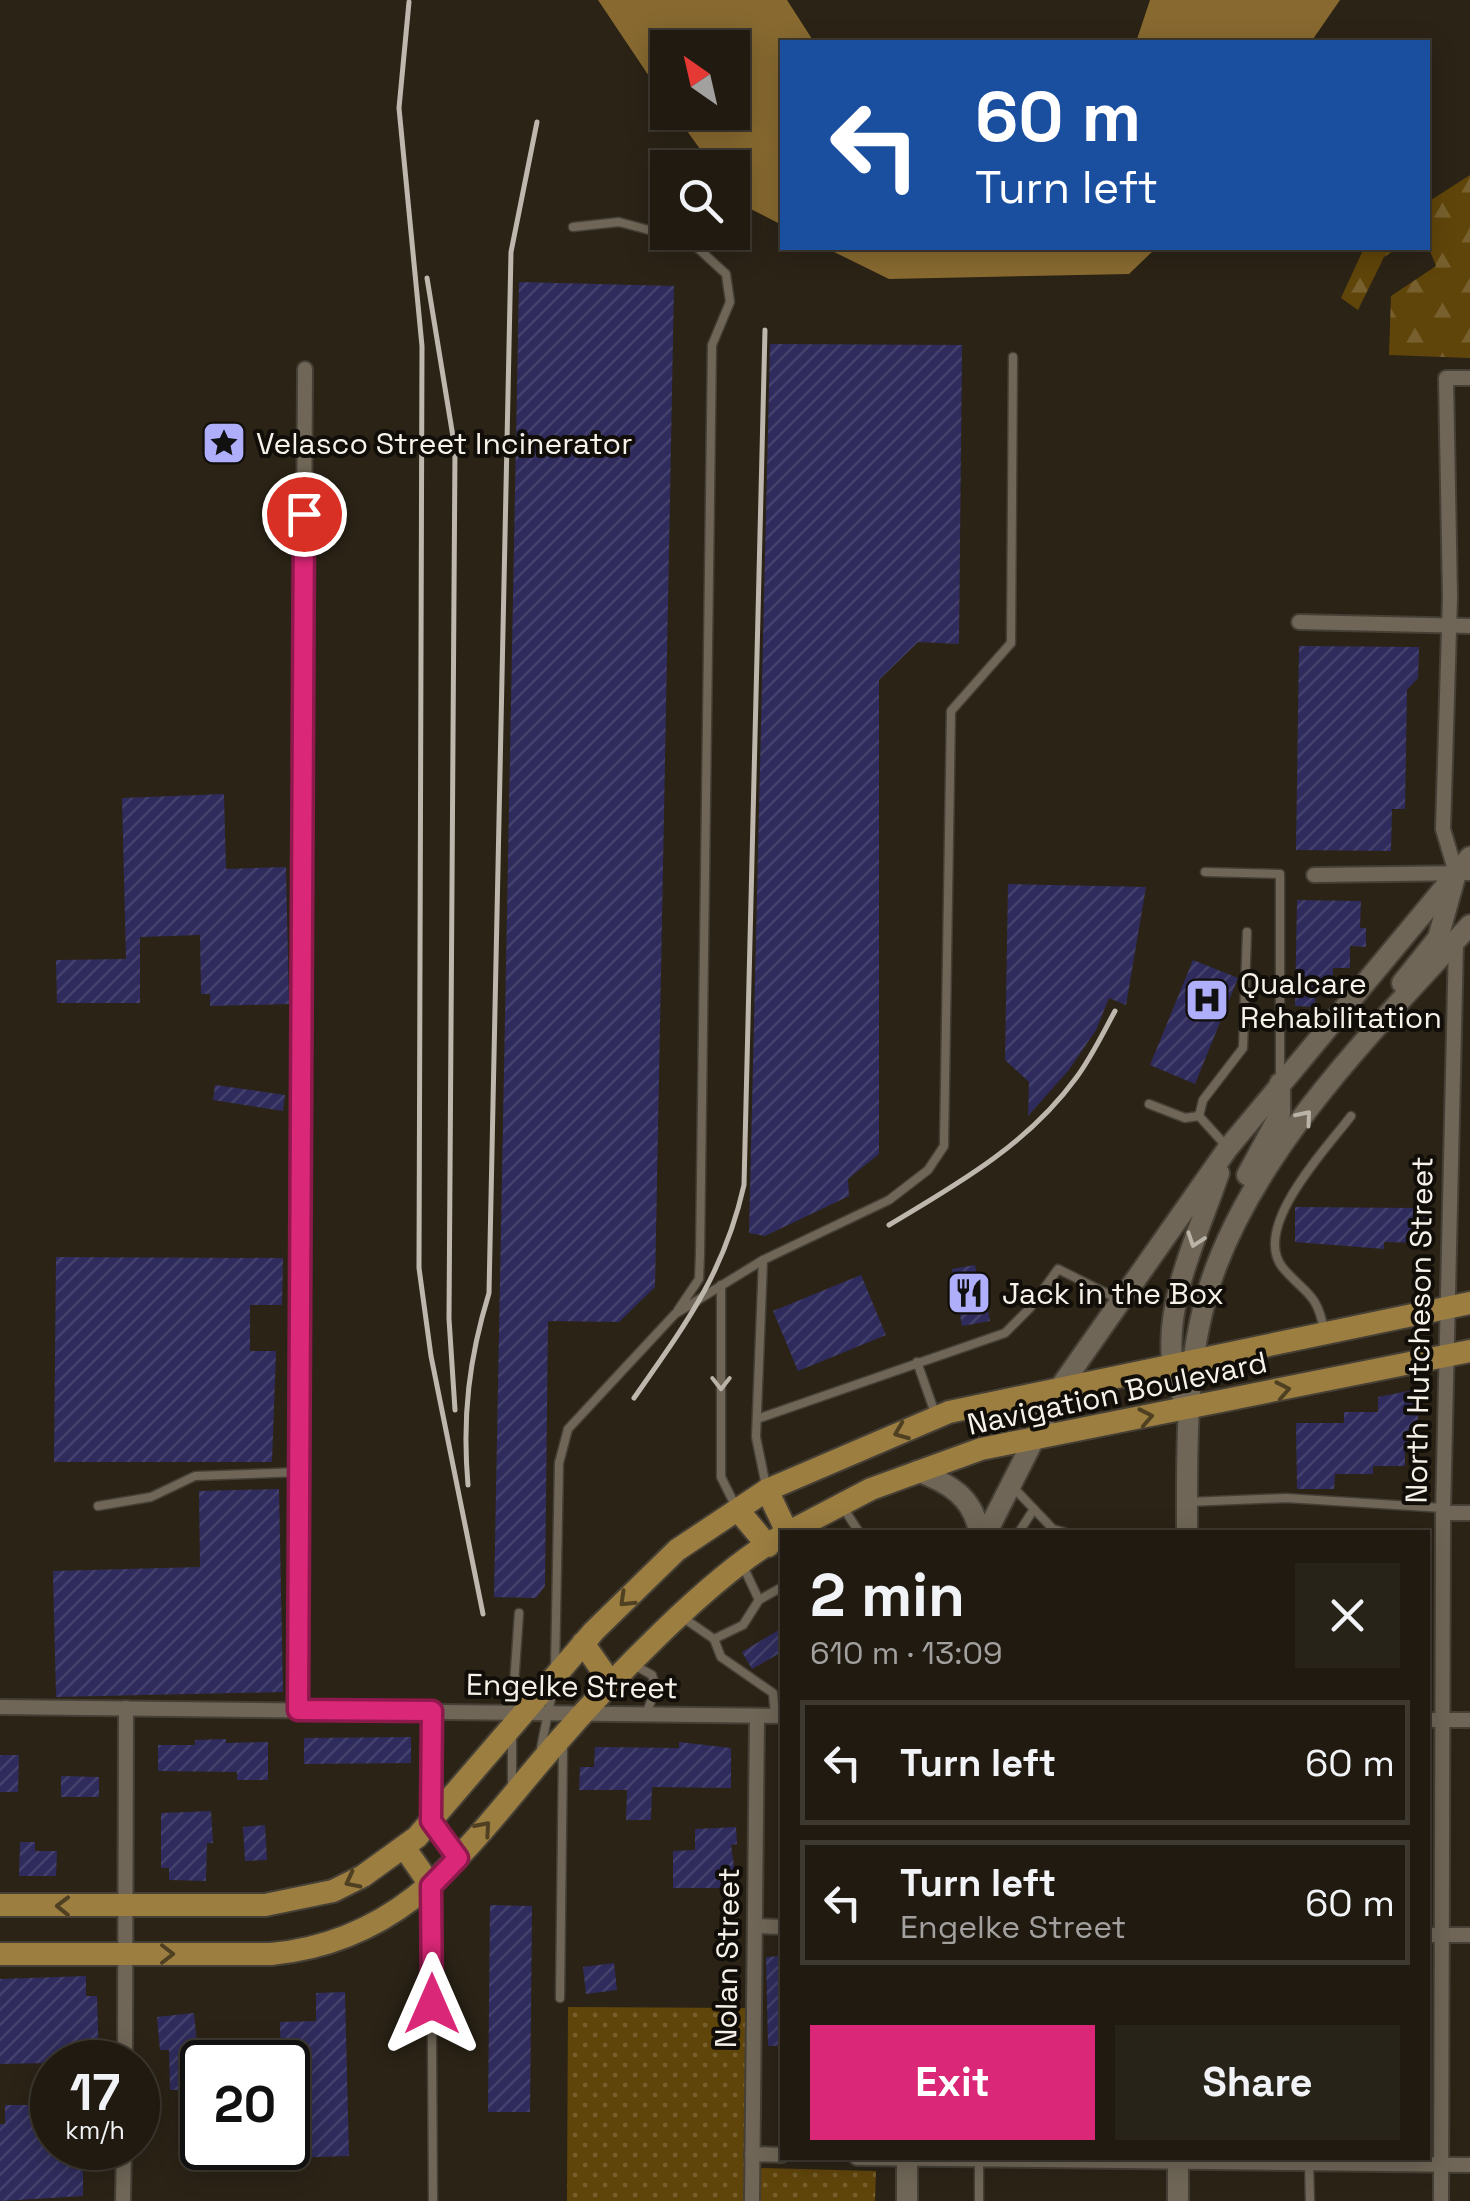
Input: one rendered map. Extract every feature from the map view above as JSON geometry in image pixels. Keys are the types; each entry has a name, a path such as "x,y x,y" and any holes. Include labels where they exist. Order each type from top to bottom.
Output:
{"main road":[{"path":"1356,1056 1396,991 1438,938 1465,868"},
{"path":"917,1471 964,1496 976,1516 1001,1530 1010,1484 1061,1386 1228,1148 1465,868"},
{"path":"1182,1363 1232,1230 1280,1147 1463,933"},
{"path":"1232,1230 1248,1172 1280,1114 1280,1082"},
{"path":"1187,1530 1188,1409 1182,1363 1181,1282 1228,1148"},
{"name":"Navigation Boulevard","path":"0,1905 126,1906 300,1900 363,1876 404,1848 431,1821 584,1643 677,1550 767,1490 937,1418 1061,1386 1470,1304"},
{"name":"Navigation Boulevard","path":"795,1530 917,1471 981,1449 1470,1351"},
{"path":"767,1490 780,1531"},
{"path":"738,1510 780,1536"},
{"name":"Navigation Boulevard","path":"0,1954 315,1950 354,1936 431,1886 584,1713 682,1616 742,1564 780,1538"},
{"path":"584,1643 612,1686"},
{"path":"431,1821 458,1858"},
{"path":"404,1848 431,1886"},
{"path":"907,2160 907,2201"},
{"path":"1178,2160 1178,2201"}],"street":[{"path":"298,1710 304,369"},
{"path":"1314,875 1465,868 1443,829 1446,378 1470,378"},
{"path":"1300,622 1470,626"},
{"name":"North Hutcheson Street","path":"1441,2201 1434,1935 1435,1720 1446,1310 1463,933"},
{"path":"1443,1510 1470,1513"},
{"name":"Engelke Street","path":"0,1707 432,1711 524,1717 584,1713 778,1716"},
{"path":"124,2040 126,1708"},
{"name":"Nolan Street","path":"752,2201 757,1716"},
{"path":"1435,1720 1470,1720"},
{"path":"755,1926 780,1926"},
{"path":"1434,1935 1470,1935"},
{"path":"752,2154 780,2155"},
{"path":"980,2160 1470,2165"},
{"path":"123,2201 124,2170"}],"lane":[{"path":"555,1678 558,1463 568,1429 675,1314 699,1279 712,346 730,302 726,274 690,241 619,222 573,226"},
{"path":"675,1314 764,1260 889,1200 928,1170 944,1146 951,711 1012,644 1013,357"},
{"path":"1205,872 1280,874 1280,1082"},
{"path":"1199,1116 1203,1100 1243,1048 1248,1016 1247,932"},
{"path":"1149,1104 1185,1118 1199,1116"},
{"path":"1199,1116 1228,1148"},
{"path":"1324,1334 1320,1305 1280,1265 1274,1246 1282,1210 1351,1116"},
{"path":"764,1260 756,1437 767,1490"},
{"path":"757,1419 1006,1332 1030,1308 1058,1269 1121,1301"},
{"path":"721,1286 721,1477 738,1510"},
{"path":"917,1362 937,1418"},
{"path":"98,1506 150,1498 195,1476 300,1472"},
{"path":"1010,1484 1058,1530"},
{"path":"1187,1502 1286,1498 1443,1510"},
{"path":"841,1505 858,1530"},
{"path":"1001,1530 1034,1510"},
{"path":"742,1564 760,1600"},
{"path":"714,1639 743,1625 760,1600 780,1588"},
{"path":"512,1797 524,1717 519,1613"},
{"path":"682,1616 714,1639 721,1658 774,1693 778,1716"},
{"path":"634,1664 652,1675 656,1688 646,1714"},
{"path":"431,1821 432,1711"},
{"path":"524,1717 538,1767"},
{"path":"560,1998 563,1736"},
{"path":"431,1886 432,2201"},
{"path":"979,2201 980,2160"},
{"path":"1309,2163 1310,2201"}],"green space":[{"path":"1470,175 1470,358 1389,355 1391,296 1436,266 1430,250 1430,201"},
{"path":"1363,250 1395,250 1384,257 1358,310 1341,298"},
{"path":"568,2007 746,2008 744,2201 567,2201"},
{"path":"759,2168 876,2171 875,2201 759,2201"}],"shaded area":[{"path":"598,0 787,0 813,40 780,40 780,224 750,209 750,150 701,150 686,130 750,130 750,30 650,30 650,78"},
{"path":"1150,0 1340,0 1312,40 1137,40"},
{"path":"830,250 1154,250 1129,274 889,279"}],"building":[{"path":"519,282 674,286 655,1287 619,1322 548,1321 545,1586 536,1598 494,1597"},
{"path":"770,344 962,345 959,644 918,642 879,680 879,1154 848,1179 849,1196 765,1236 749,1233"},
{"path":"1299,646 1419,647 1418,678 1407,690 1405,809 1392,809 1391,851 1296,850"},
{"path":"224,794 226,869 286,867 289,1004 210,1006 210,994 201,994 200,935 140,937 140,1003 57,1003 56,960 126,959 122,798"},
{"path":"1008,884 1146,887 1126,1005 1109,998 1096,1030 1068,1071 1028,1116 1029,1082 1005,1060"},
{"path":"1297,900 1361,901 1360,928 1366,928 1366,947 1350,946 1350,968 1333,968 1333,987 1316,986 1315,1007 1295,1006"},
{"path":"1193,960 1238,978 1195,1084 1150,1065"},
{"path":"215,1085 285,1095 283,1111 213,1100"},
{"path":"1295,1207 1418,1208 1418,1215 1427,1215 1427,1243 1384,1242 1384,1249 1295,1242"},
{"path":"56,1257 283,1258 282,1305 250,1305 250,1351 276,1351 272,1462 54,1462"},
{"path":"975,1265 978,1281 983,1280 990,1321 962,1326 952,1269"},
{"path":"861,1275 886,1335 798,1371 773,1311"},
{"path":"1418,1389 1418,1450 1405,1450 1405,1466 1373,1466 1373,1474 1335,1474 1334,1489 1297,1489 1296,1423 1344,1423 1344,1412 1378,1412 1378,1397"},
{"path":"279,1489 283,1692 56,1697 53,1571 200,1567 199,1491"},
{"path":"780,1629 780,1653 752,1669 742,1652"},
{"path":"411,1737 411,1763 304,1764 304,1738"},
{"path":"226,1739 226,1743 268,1742 268,1780 237,1780 237,1772 158,1771 158,1745 195,1745 195,1740"},
{"path":"679,1742 731,1748 731,1788 652,1787 651,1820 626,1820 627,1790 579,1790 580,1767 594,1767 595,1747 679,1748"},
{"path":"0,1755 19,1755 18,1792 0,1792"},
{"path":"61,1776 99,1777 99,1797 61,1797"},
{"path":"211,1811 213,1843 207,1843 206,1881 169,1880 169,1868 161,1868 161,1813"},
{"path":"265,1825 267,1860 245,1861 243,1827"},
{"path":"736,1827 737,1844 731,1845 737,1888 673,1888 673,1851 695,1850 695,1829"},
{"path":"20,1842 35,1842 35,1851 57,1851 56,1876 19,1876"},
{"path":"490,1905 532,1906 530,2112 488,2112"},
{"path":"780,1956 780,2046 768,2046 766,1957"},
{"path":"614,1963 617,1990 586,1994 583,1967"},
{"path":"86,1976 86,1996 97,1996 98,2040 30,2040 30,2063 0,2064 0,1979"},
{"path":"345,1992 349,2156 310,2157 310,2040 280,2040 280,2022 316,2021 316,1993"},
{"path":"194,2013 197,2040 180,2040 180,2090 170,2090 169,2050 160,2050 157,2017"},
{"path":"5,2105 30,2105 30,2170 83,2170 83,2196 0,2201 0,2124 5,2124"}],"railway":[{"path":"409,2 399,108 422,346 419,1268 431,1356 483,1614"},
{"path":"468,1485 469,1388 489,1293 511,252 537,122"},
{"path":"427,278 455,449 449,1319 455,1410"},
{"path":"634,1398 701,1298 726,1246 744,1185 765,330"},
{"path":"889,1225 966,1178 1036,1123 1081,1070 1115,1011"}],"place":[{"name":"Velasco Street Incinerator","path":"224,443"},
{"name":"Qualcare Rehabilitation","path":"1207,1000"},
{"name":"Jack in the Box","path":"969,1293"}],"route":[{"path":"304,514 298,1710 432,1711 431,1821 458,1858 431,1886 432,2004"}]}
